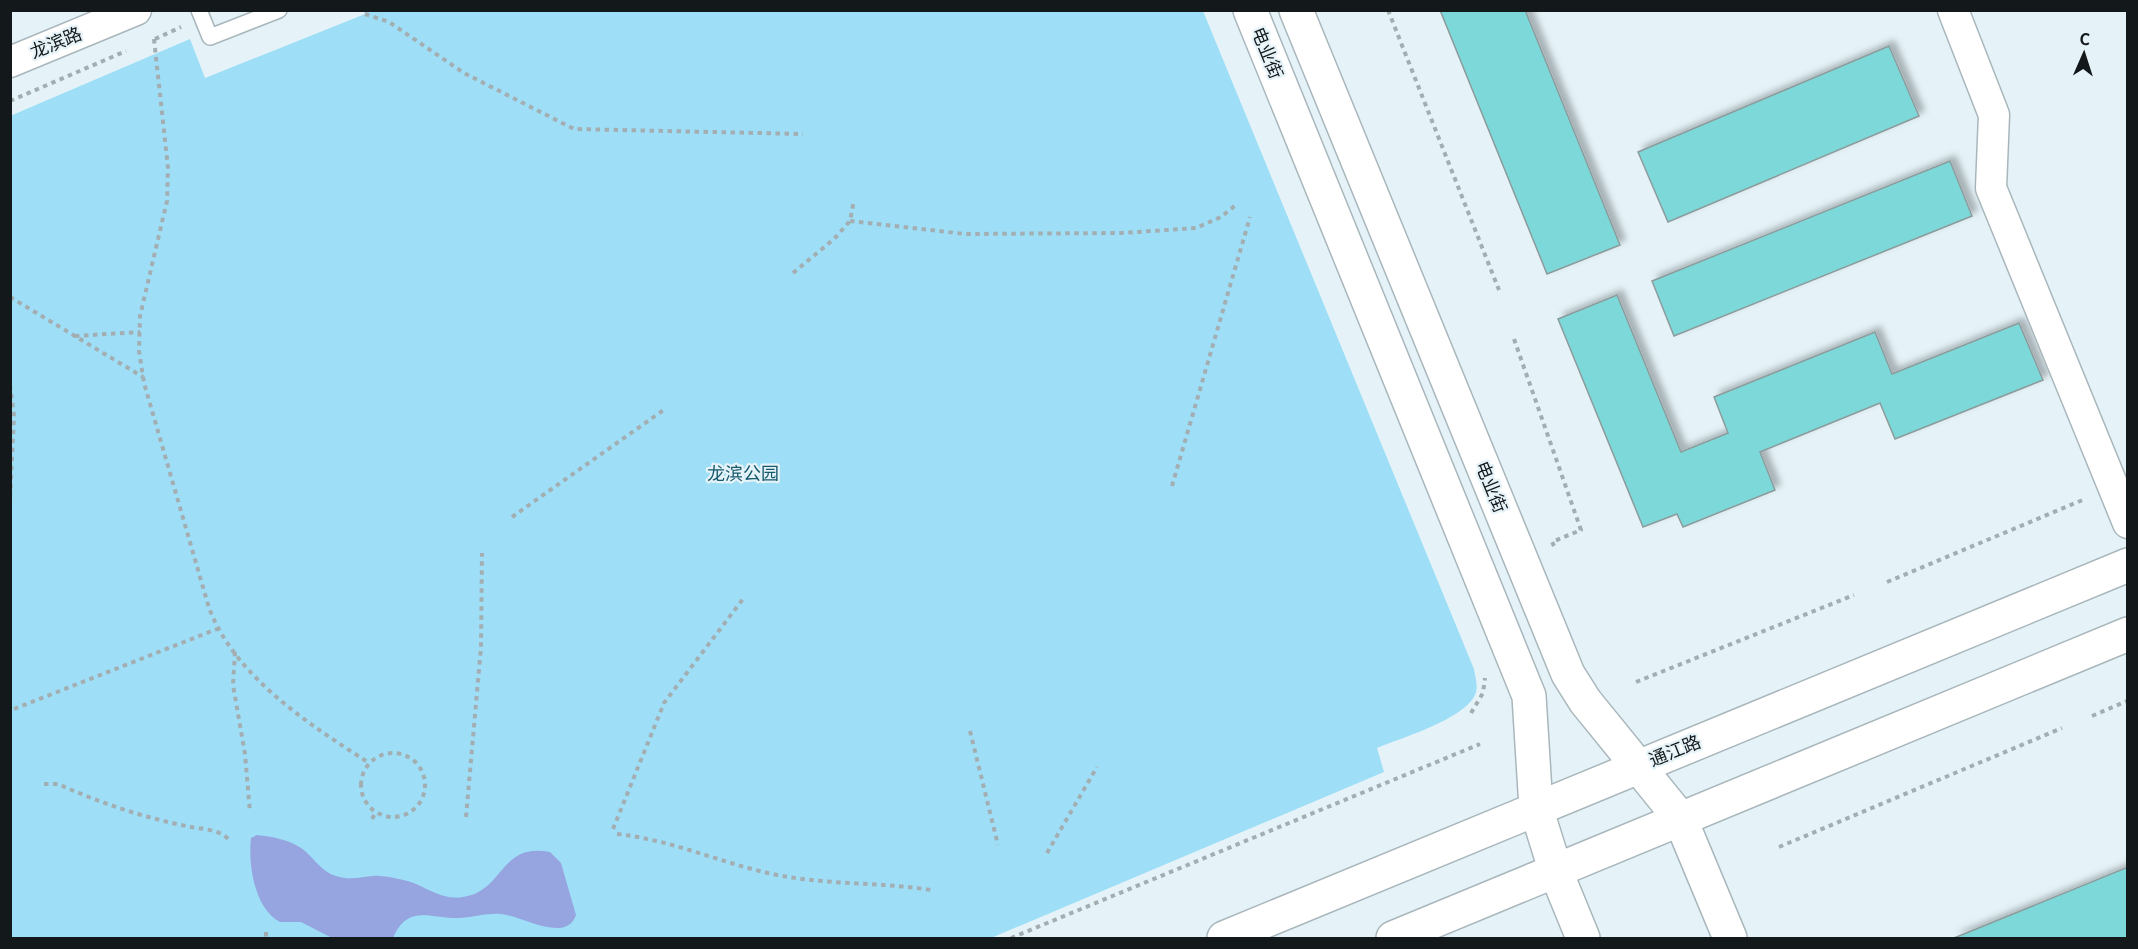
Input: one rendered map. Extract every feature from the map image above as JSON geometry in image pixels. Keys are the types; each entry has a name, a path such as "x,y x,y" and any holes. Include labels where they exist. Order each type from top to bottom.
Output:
{"main road":[{"name":"电业街","path":"1250,10 1529,696 1536,808 1556,872 1583,939"},
{"name":"电业街","path":"1296,10 1568,674 1585,701 1680,819 1730,939"},
{"name":"通江路","path":"1224,939 2127,565"},
{"path":"1393,939 2127,634"}],"street":[{"name":"龙滨路","path":"10,62 136,10"},
{"path":"1953,10 1994,115 1990,188 2127,523"}],"lane":[{"path":"199,10 210,37 279,10"}],"path":[{"path":"1388,10 1498,290"},
{"path":"365,14 389,22 464,73 574,129 803,134"},
{"path":"144,43 182,27"},
{"path":"154,39 168,168 167,201 140,316 144,377 217,628 255,676 314,727 369,763"},
{"path":"10,100 134,48"},
{"path":"793,273 834,239 850,221 854,200"},
{"path":"850,221 965,234 1122,232 1196,228 1221,218 1237,204"},
{"path":"1172,486 1250,217"},
{"path":"10,297 144,377"},
{"path":"75,336 140,332"},
{"path":"1514,339 1581,530 1552,542 1556,551"},
{"path":"10,385 14,416 10,500"},
{"path":"512,518 665,409"},
{"path":"1887,582 2088,497"},
{"path":"466,817 481,647 482,553"},
{"path":"1636,682 1854,595"},
{"path":"613,828 663,703 743,599"},
{"path":"14,709 217,628"},
{"path":"235,651 233,685 245,754 250,812"},
{"path":"2092,716 2127,701"},
{"path":"1779,847 2062,728"},
{"path":"970,731 998,845"},
{"path":"1011,939 1480,744"},
{"path":"389,753 409,757 417,765 425,784 419,804 411,812 391,817 376,812 365,802 361,792 360,781 369,763 389,753"},
{"path":"1047,853 1097,767"},
{"path":"44,784 58,784 158,821 207,830 229,840"},
{"path":"372,819 376,812"},
{"path":"617,834 687,848 776,875 834,883 931,890"},
{"path":"266,932 266,939"}],"green space":[{"name":"龙滨公园","path":"364,11 1203,11 1474,669 1477,689 1471,701 1448,719 1377,748 1384,772 991,938 11,938 10,116 190,39 205,78 365,14"}],"shaded area":[{"path":"257,835 291,842 305,851 326,871 336,876 394,878 456,898 477,893 487,886 511,860 521,854 533,851 550,852 561,863 576,915 571,923 553,928 501,914 460,918 421,915 406,920 393,938 332,938 301,922 280,922 264,907 252,872 251,838"}],"building":[{"path":"1440,10 1525,10 1620,245 1547,274"},
{"path":"1889,46 1919,116 1668,222 1638,152"},
{"path":"1950,161 1972,216 1674,336 1652,281"},
{"path":"1617,295 1681,452 1728,433 1714,397 1875,332 1892,374 2019,323 2043,380 1895,439 1880,403 1760,452 1775,490 1683,527 1677,514 1643,527 1558,319"},
{"path":"2128,867 2128,938 1954,938"}]}
